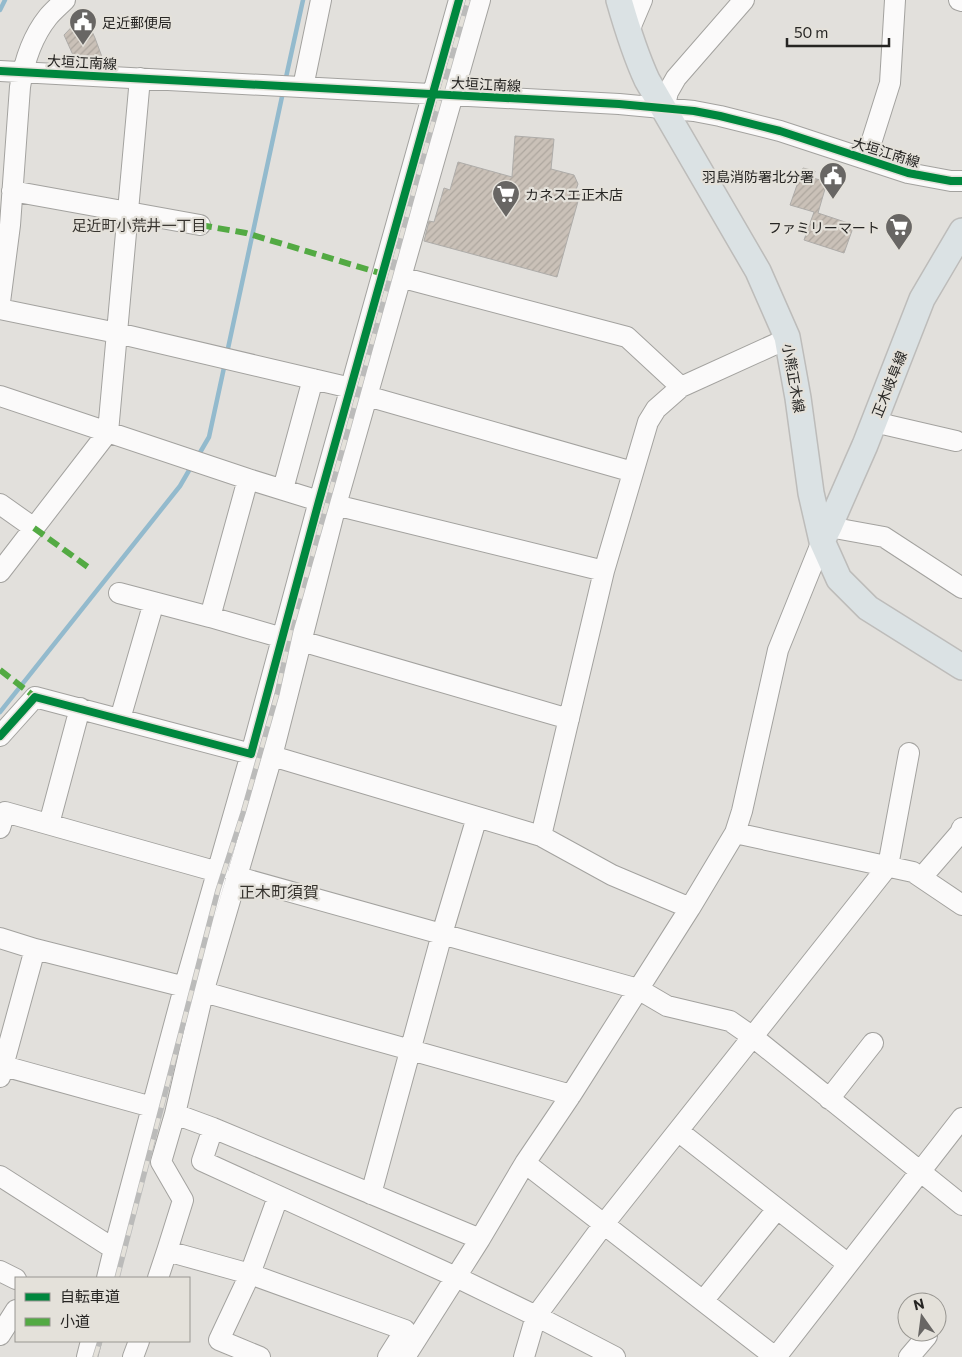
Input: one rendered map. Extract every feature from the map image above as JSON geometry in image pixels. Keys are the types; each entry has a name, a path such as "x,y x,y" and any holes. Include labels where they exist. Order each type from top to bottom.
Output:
{"main road":[{"name":"小熊正木線","path":"619,0 639,63 758,271 787,337 798,398 811,493 826,534 839,579 868,608 962,667"},
{"name":"正木岐阜線","path":"826,534 874,422 922,299 962,231"}],"street":[{"path":"0,302 5,224 12,191 20,87 23,71 34,39 48,17 65,0"},
{"path":"303,87 322,0"},
{"path":"359,392 400,277 443,94 459,0"},
{"path":"107,1277 184,988 251,754 292,639 328,503 443,94 480,0"},
{"path":"628,32 642,0"},
{"path":"664,108 668,92 676,78 744,0"},
{"path":"866,159 890,83 895,0"},
{"name":"大垣江南線","path":"0,71 443,94 664,108 720,116 780,131 908,174 962,181"},
{"path":"0,572 108,432 140,78"},
{"path":"12,191 200,225"},
{"path":"400,277 627,337 681,386"},
{"path":"0,309 117,333 313,379 633,472"},
{"path":"541,836 604,571 648,422 656,409 681,386 780,342 787,337"},
{"path":"283,489 313,379"},
{"path":"0,396 248,479 328,503 604,571"},
{"path":"874,422 956,441"},
{"path":"210,617 248,479"},
{"path":"0,504 34,528"},
{"path":"405,1357 480,1239 525,1163 571,1095 690,908 735,833 742,811 778,650 826,534 884,537 962,588"},
{"path":"119,593 292,639 568,719"},
{"path":"120,719 154,602"},
{"path":"158,1277 183,1200 161,1162 175,1114 203,993 272,756 292,639"},
{"path":"0,736 35,697 251,754"},
{"path":"49,824 80,708"},
{"path":"524,1357 536,1316 604,1224 888,866 909,753"},
{"path":"272,756 541,836 612,875 690,908"},
{"path":"2,817 49,824 218,872"},
{"path":"371,1194 442,934 477,817"},
{"path":"922,877 960,833 962,828"},
{"path":"735,833 913,872 962,905"},
{"path":"245,879 638,989 667,1006 730,1021 753,1037 962,1205"},
{"path":"0,938 571,1095"},
{"path":"35,949 1,1069 152,1107"},
{"path":"830,1099 873,1043"},
{"path":"175,1114 480,1239"},
{"path":"525,1163 775,1357 962,1118"},
{"path":"213,1128 202,1161 456,1277 615,1357"},
{"path":"678,1131 848,1264"},
{"path":"0,1176 114,1249"},
{"path":"260,1357 219,1340 250,1274 278,1197"},
{"path":"703,1301 777,1209"},
{"path":"167,1250 250,1274 405,1330 388,1357"},
{"path":"0,1271 15,1278"},
{"path":"0,1335 15,1312"},
{"path":"87,1357 91,1342"},
{"path":"133,1357 138,1342"},
{"path":"909,1357 921,1342"}],"building":[{"path":"84,14 102,57 73,55 64,35"},
{"path":"515,136 554,139 551,169 574,175 578,184 575,193 580,194 557,277 424,241 429,221 434,222 444,188 450,190 458,162 512,177"},
{"path":"803,168 815,171 813,178 827,182 818,213 854,225 844,253 804,240 814,212 790,205"}],"waterway":[{"path":"0,10 5,0"},
{"path":"285,82 303,0"},
{"path":"227,353 283,92"},
{"path":"198,456 209,437 225,363"},
{"path":"0,712 180,486 191,467"}],"railway":[{"path":"117,1277 218,890 243,813 277,694 291,630 468,0"},
{"path":"95,1357 100,1342"}],"marked path":[{"path":"200,225 246,233 383,274"},
{"path":"34,528 92,570"},
{"path":"0,670 35,697"}],"cycle path":[{"path":"0,736 35,697 251,754 319,501 459,0"},
{"path":"0,71 619,104 694,111 780,131 908,173 951,181 962,181"}],"place":[{"name":"足近郵便局","path":"83,46"},
{"name":"羽島消防署北分署","path":"833,200"},
{"name":"カネスエ正木店","path":"506,218"},
{"name":"ファミリーマート","path":"899,251"}],"district":[{"name":"足近町小荒井一丁目","path":"139,225"},
{"name":"正木町須賀","path":"279,891"}]}
